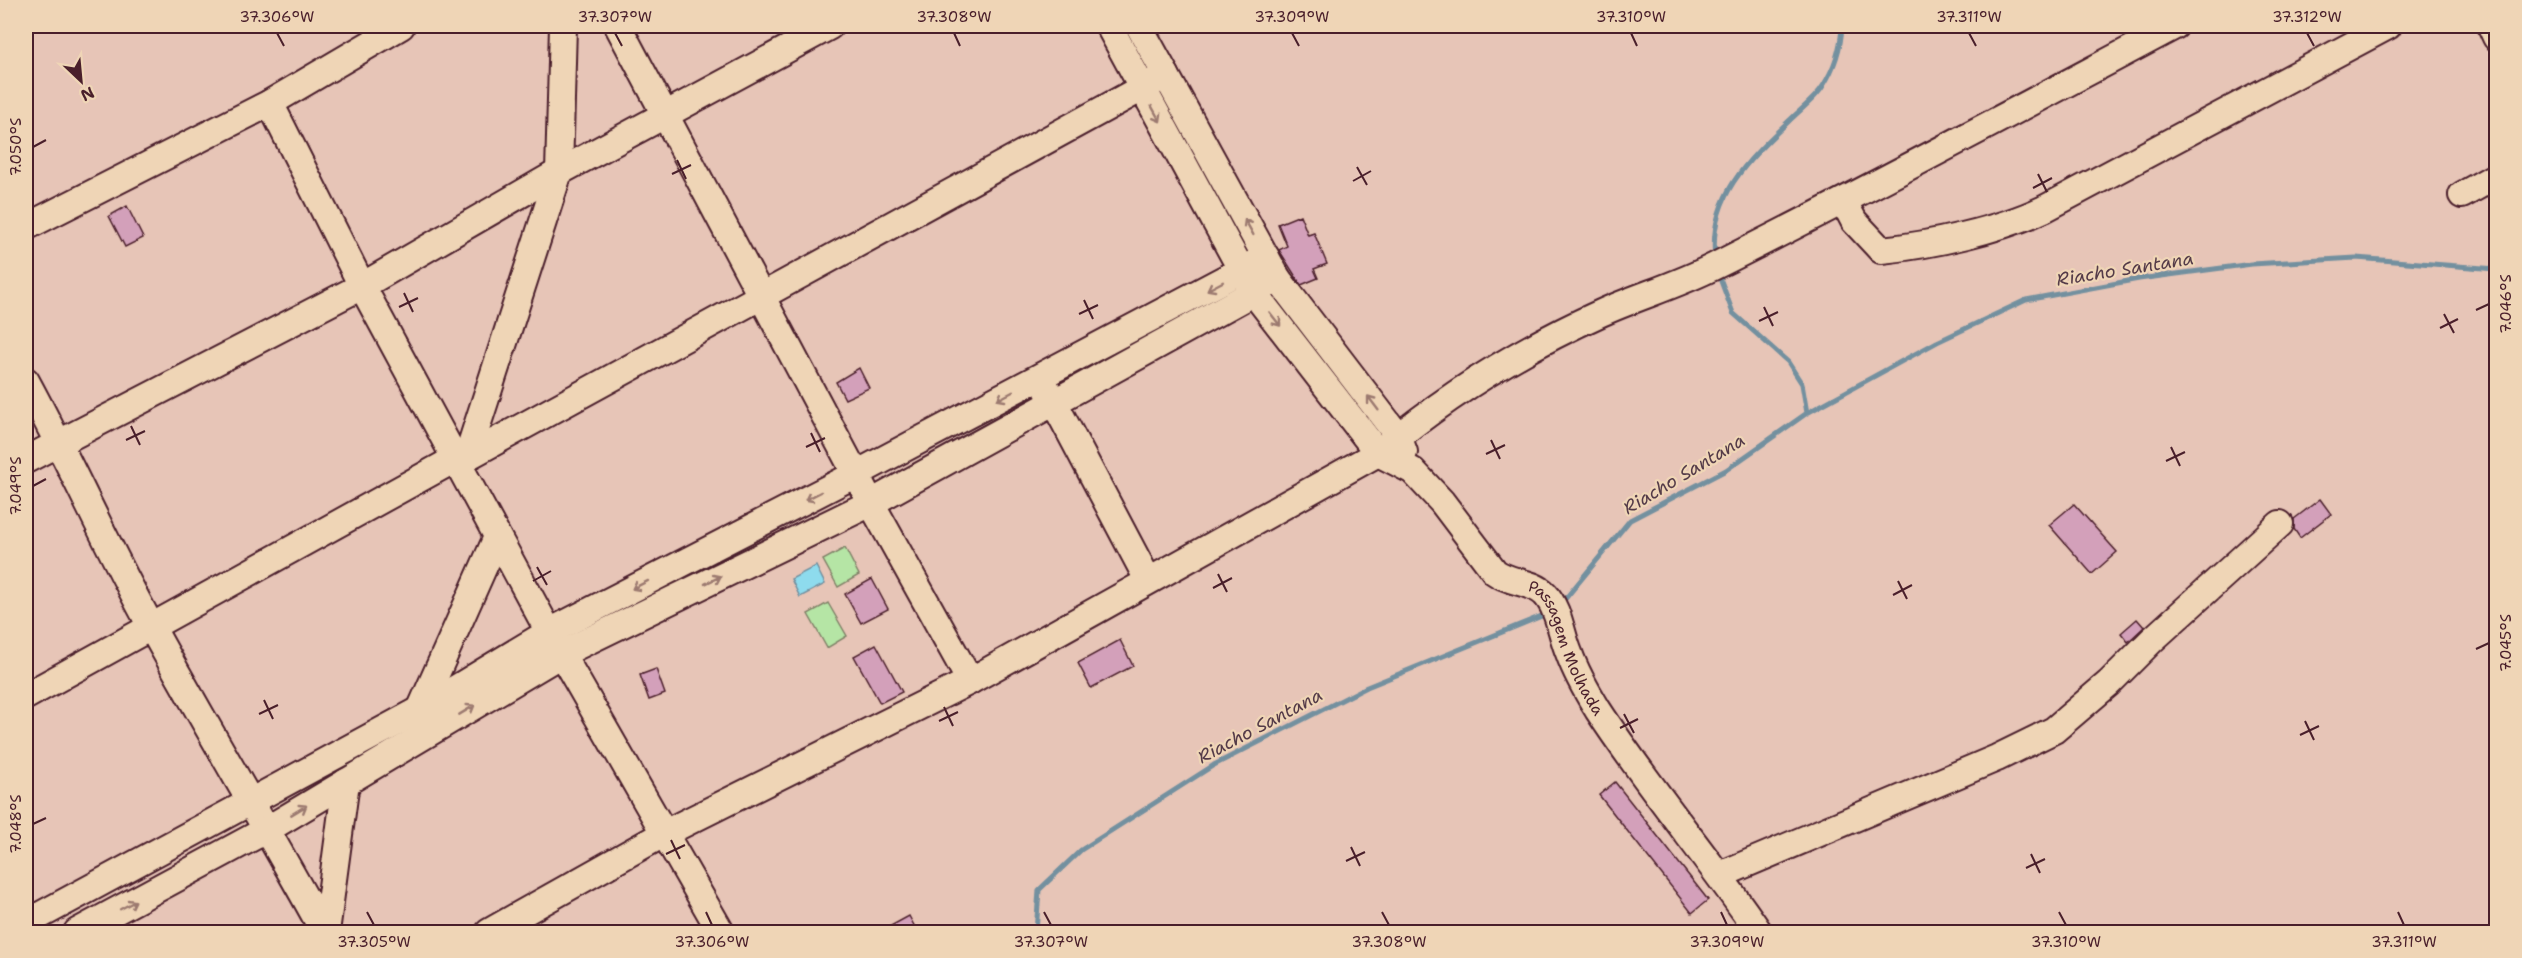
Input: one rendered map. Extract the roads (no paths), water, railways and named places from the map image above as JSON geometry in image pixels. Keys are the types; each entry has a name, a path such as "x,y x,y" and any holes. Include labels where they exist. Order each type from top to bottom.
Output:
{"street":[{"path":"26,227 270,103 402,26"},
{"path":"461,458 559,172 563,26"},
{"path":"618,26 871,504 970,681"},
{"path":"26,460 362,286 665,113 830,26"},
{"path":"1109,26 1254,293 1378,453 1413,471"},
{"path":"1139,26 1272,268 1398,436 1413,471"},
{"path":"489,933 665,832 970,681 1378,453 1398,436 1517,354 1602,313 1695,276 1844,202 2175,26"},
{"path":"1844,202 1854,221 1881,250 1902,248 2014,223 2388,26"},
{"path":"2491,26 2496,37"},
{"path":"26,696 1166,75"},
{"path":"270,103 362,286 461,458 497,537 561,654 721,933"},
{"path":"2462,195 2496,176"},
{"path":"26,923 420,710 549,632 1242,271 1272,268"},
{"path":"77,933 268,829 561,654 871,504 1254,293 1272,268"},
{"path":"1040,377 1148,580"},
{"path":"26,381 151,627 268,829 325,933"},
{"name":"Passagem Molhada","path":"1413,471 1442,502 1495,572 1502,577 1534,587 1544,593 1555,611 1577,675 1599,710 1720,875 1759,933"},
{"path":"1720,875 1997,758 2054,730 2109,683 2151,639 2280,524"},
{"path":"420,710 497,537"},
{"path":"325,933 346,782"}],"water":[{"path":"816,566 825,584 800,597 791,579"}],"waterway":[{"path":"1715,259 1718,216 1725,198 1735,180 1760,149 1820,90 1837,57 1842,26"},
{"name":"Riacho Santana","path":"1561,604 1630,520 1726,470 1807,413 1937,342 2026,300 2139,279 2252,264 2356,258 2496,269"},
{"path":"1718,273 1733,313 1788,362 1802,384 1807,413"},
{"name":"Riacho Santana","path":"1036,932 1039,890 1081,850 1214,765 1367,687 1549,613"}]}
